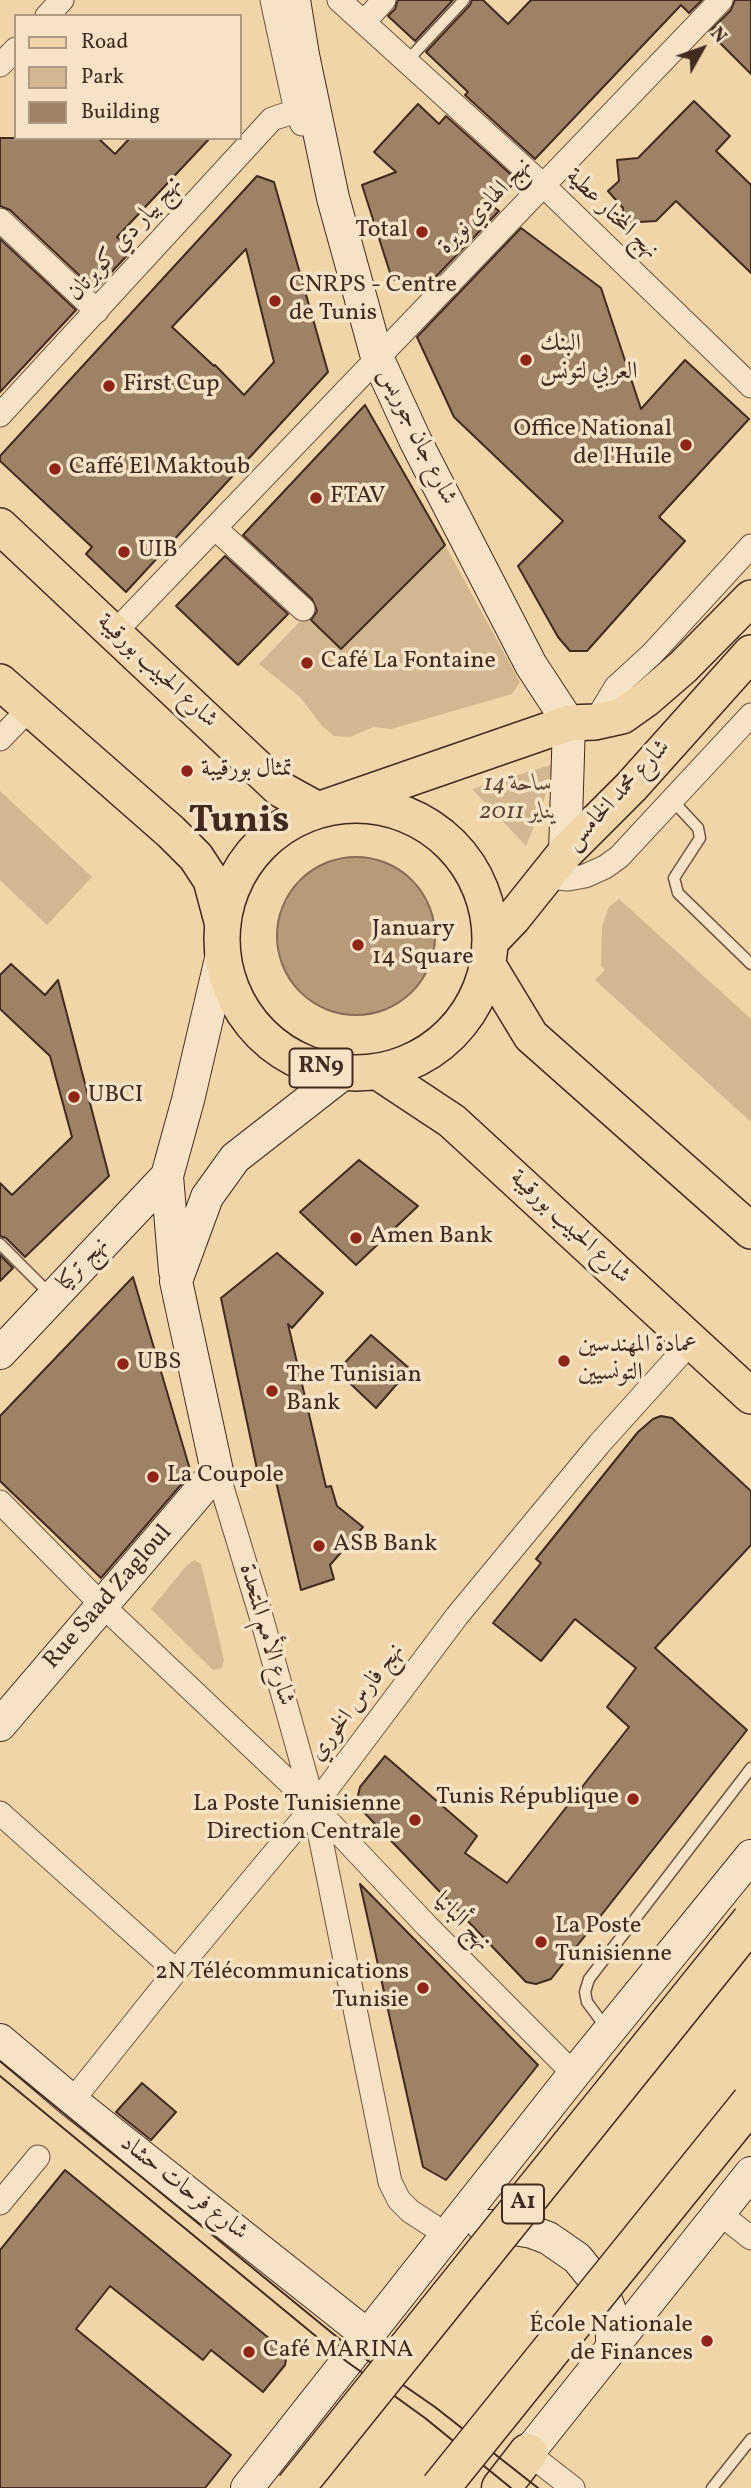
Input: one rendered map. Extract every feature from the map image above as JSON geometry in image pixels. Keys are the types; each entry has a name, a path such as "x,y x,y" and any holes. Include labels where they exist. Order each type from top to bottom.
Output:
{"highway":[{"name":"A1","path":"295,2488 751,1921"},
{"path":"440,2488 751,2102"},
{"path":"501,2488 528,2453"}],"main road":[{"name":"شارع الحبيب بورقيبة","path":"0,526 280,789 318,810"},
{"name":"شارع محمد الخامس","path":"318,810 352,796 582,722 622,716 683,667 751,598"},
{"name":"شارع محمد الخامس","path":"489,953 555,865 631,787 751,653"},
{"name":"RN9","path":"0,682 196,857 211,880 228,976 238,1001 253,1023 272,1042 293,1057 318,1067 361,1072 404,1065 450,1035 467,1015 480,991 489,953 488,916 482,892 471,869 456,849 437,832 415,819 368,805 342,805 303,815 264,842 246,863 226,908 223,938"},
{"name":"RN9","path":"489,953 531,1036 751,1230"},
{"name":"شارع الحبيب بورقيبة","path":"361,1072 452,1121 751,1396"}],"street":[{"path":"49,14 62,0"},
{"path":"272,0 296,111 333,198"},
{"name":"شارع جان جوريس","path":"294,0 333,198 377,357 416,442 525,653 582,722"},
{"name":"نهج المختار عطية","path":"339,0 544,186 751,386"},
{"path":"364,22 384,0"},
{"name":"نهج الهادي نويرة","path":"114,633 721,0"},
{"path":"0,65 14,51"},
{"name":"نهج بيار دي كوبرتان","path":"0,415 272,119 296,111"},
{"path":"0,220 97,311"},
{"path":"215,527 303,609"},
{"path":"751,546 652,654 582,722 555,865 568,879 585,876 605,867 633,844 751,715"},
{"path":"0,739 29,709"},
{"path":"167,1177 188,1100 223,938"},
{"path":"176,1281 207,1197 235,1158 361,1072"},
{"name":"شارع الأمم المتحدة","path":"167,1177 176,1281 217,1471 261,1616 313,1806 390,2182 399,2200 410,2211 447,2235"},
{"name":"نهج تركيا","path":"0,1353 167,1177"},
{"name":"نهج فارس الخوري","path":"72,2101 313,1806 457,1616 600,1443 692,1341"},
{"name":"Rue Saad Zagloul","path":"0,1725 217,1471"},
{"name":"نهج ألبانيا","path":"0,1502 102,1605 313,1806 574,2074"},
{"path":"0,1814 176,1971"},
{"path":"247,2488 608,2031 751,1856"},
{"name":"شارع فرحات حشاد","path":"0,2040 72,2101 367,2335"},
{"path":"0,2203 38,2157"},
{"path":"573,2488 528,2453 751,2173"},
{"path":"719,2213 751,2238"},
{"path":"447,2235 481,2227 507,2227 532,2232 563,2247 589,2270 606,2300 612,2316 612,2347"}],"lane":[{"path":"407,61 464,0"},
{"path":"672,800 698,828 700,838 674,878 678,893 751,964"},
{"path":"0,1244 53,1297"},
{"path":"608,2031 587,2002 585,1992 589,1979 751,1768"},
{"path":"712,2488 751,2439"}],"green space":[{"path":"445,545 520,682 512,694 391,729 373,727 350,737 334,736 322,726 300,697 259,664 306,615 341,649"},
{"name":"ساحة 14 يناير 2011","path":"554,764 542,807 526,846 472,789"},
{"path":"0,791 92,877 47,925 0,880"},
{"path":"619,899 751,1019 751,1122 595,980 605,970 601,966 602,926 609,907"},
{"path":"194,1560 201,1564 224,1660 222,1668 213,1670 151,1609"}],"shaded area":[{"path":"356,857 386,863 412,880 429,906 435,936 429,966 412,992 386,1009 356,1015 326,1009 300,992 283,966 277,936 283,906 300,880 326,863"}],"building":[{"path":"398,0 453,0 415,41 388,16 395,9"},
{"path":"472,0 483,0 508,24 531,0 702,0 689,13 681,5 535,159 465,95 468,92 426,52"},
{"path":"735,0 751,0 751,74 709,32 731,10"},
{"path":"694,101 730,136 716,151 751,185 751,273 676,201 656,221 624,223 623,208 608,191 619,181 617,160 638,158"},
{"name":"Total","path":"418,104 439,124 446,116 517,180 492,206 499,211 426,287 392,279 362,185 396,172 374,152"},
{"path":"0,138 100,140 115,154 128,140 208,140 117,237 132,250 95,290 10,210 0,206"},
{"path":"257,176 274,182 328,372 126,592 86,554 92,547 0,461 0,456","holes":["246,249 274,362 244,395 172,327"]},
{"path":"521,228 601,288 641,409 685,360 749,419 659,517 685,541 587,651 570,651 558,637 518,566 563,521 454,417 417,337"},
{"path":"0,239 76,310 0,392"},
{"path":"365,405 445,545 341,649 311,620 317,611 312,599 243,535"},
{"path":"225,556 288,614 238,665 176,606"},
{"name":"UBCI","path":"11,964 45,995 58,980 109,1176 25,1257 6,1238 0,1236 0,1183 12,1195 72,1137 50,1056 0,1009 0,975"},
{"name":"Amen Bank","path":"359,1160 418,1206 356,1265 300,1212"},
{"name":"The Tunisian Bank","path":"277,1253 323,1293 292,1328 288,1324 326,1487 331,1486 337,1506 363,1527 330,1565 334,1579 301,1590 273,1468 258,1474 221,1298"},
{"path":"0,1255 13,1268 0,1281"},
{"path":"133,1277 191,1473 101,1578 0,1481 0,1416"},
{"path":"371,1335 410,1369 376,1408 337,1371"},
{"path":"661,1416 672,1418 751,1491 751,1545 655,1648 747,1730 551,1979 536,1984 526,1982 356,1804 360,1787 385,1756 477,1836 465,1853 507,1883 629,1727 607,1707 636,1668 575,1619 541,1661 493,1623 541,1563 536,1559 638,1432 653,1419"},
{"name":"2N Télécommunications Tunisie","path":"360,1884 538,2065 446,2180 423,2167"},
{"path":"142,2083 176,2112 151,2140 116,2112"},
{"path":"65,2170 287,2353 285,2365 263,2392 211,2350 203,2360 110,2286 76,2329 231,2455 205,2488 0,2488 0,2250"}],"tram line":[{"path":"0,2061 354,2351 435,2407 538,2488"},
{"path":"0,2076 346,2361 425,2418 511,2488"}],"place":[{"name":"Total","path":"422,232"},
{"name":"CNRPS - Centre de Tunis","path":"275,301"},
{"name":"البنك العربي لتونس","path":"526,360"},
{"name":"First Cup","path":"109,386"},
{"name":"Office National de l'Huile","path":"686,445"},
{"name":"Caffé El Maktoub","path":"55,469"},
{"name":"FTAV","path":"316,498"},
{"name":"UIB","path":"124,552"},
{"name":"Café La Fontaine","path":"307,663"},
{"name":"تمثال بورقيبة","path":"187,771"},
{"name":"January 14 Square","path":"358,945"},
{"name":"UBCI","path":"74,1097"},
{"name":"Amen Bank","path":"356,1238"},
{"name":"عمادة المهندسين التونسيين","path":"564,1361"},
{"name":"UBS","path":"123,1364"},
{"name":"The Tunisian Bank","path":"272,1391"},
{"name":"La Coupole","path":"153,1477"},
{"name":"ASB Bank","path":"319,1546"},
{"name":"Tunis République","path":"633,1799"},
{"name":"La Poste Tunisienne Direction Centrale","path":"415,1820"},
{"name":"La Poste Tunisienne","path":"541,1942"},
{"name":"2N Télécommunications Tunisie","path":"423,1988"},
{"name":"École Nationale de Finances","path":"707,2341"},
{"name":"Café MARINA","path":"249,2352"}],"district":[{"name":"Tunis","path":"239,824"}]}
